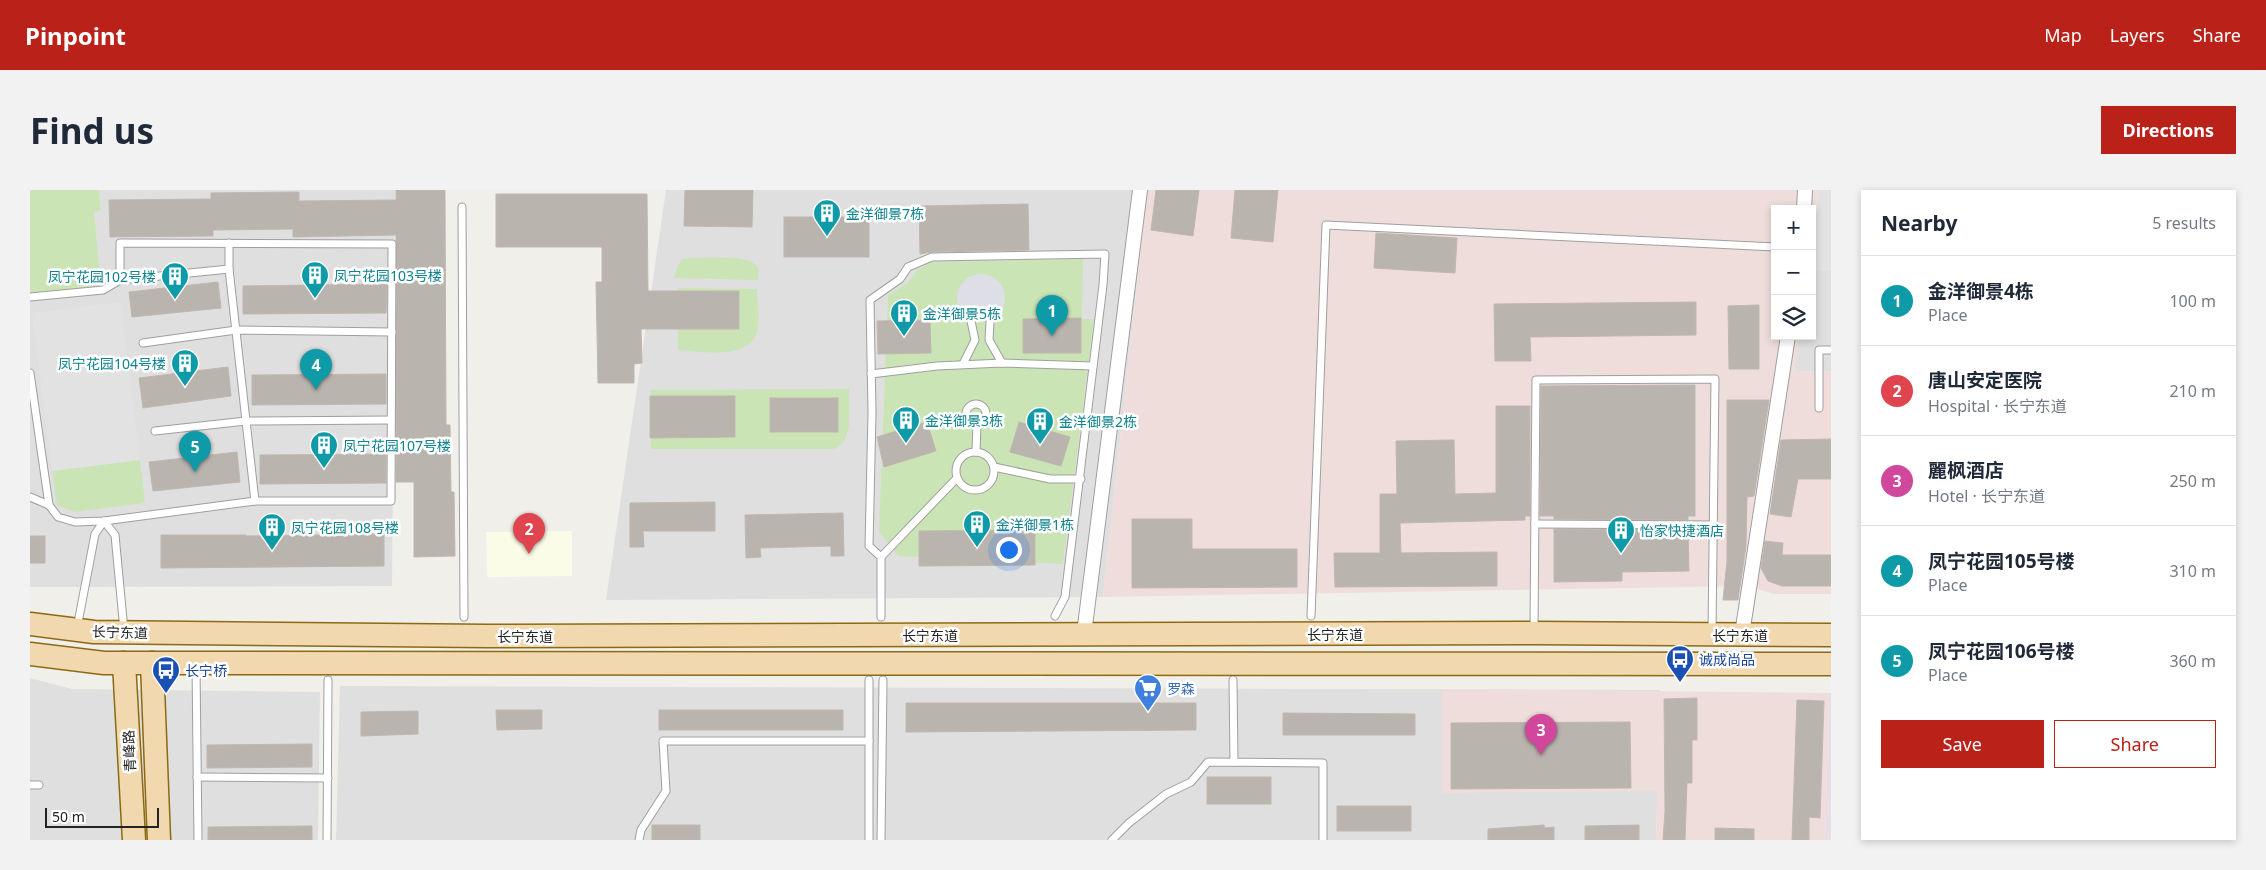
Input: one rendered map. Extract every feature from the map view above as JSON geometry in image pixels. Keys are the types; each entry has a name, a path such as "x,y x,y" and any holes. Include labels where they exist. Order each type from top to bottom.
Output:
{"main road":[{"name":"长宁东道","path":"30,624 77,630 125,633 487,636 1534,633 1831,635"},
{"name":"长宁东道","path":"30,654 104,663 1831,664"},
{"name":"青峰路","path":"124,663 134,840"},
{"name":"青峰路","path":"152,663 159,840"}],"street":[{"path":"1084,634 1140,190"},
{"path":"1804,205 1805,190"},
{"path":"1742,634 1787,340"}],"lane":[{"path":"462,207 464,617"},
{"path":"1311,616 1326,225 1771,247"},
{"path":"30,496 49,505 58,517 75,522 104,521 254,501 391,501 392,244 120,243 120,280"},
{"path":"230,243 229,268 254,501"},
{"path":"881,557 869,546 870,300 900,279 908,267 932,257 1105,254 1081,479 1065,597 1055,616"},
{"path":"30,297 103,290 120,280 229,268"},
{"path":"963,364 975,340 971,320"},
{"path":"990,321 989,340 1002,363"},
{"path":"143,343 236,330 392,332"},
{"path":"1819,408 1819,350 1831,350"},
{"path":"871,374 963,364 1002,363 1093,366"},
{"path":"30,375 49,505"},
{"path":"1534,633 1536,380 1715,379 1712,635"},
{"path":"155,431 246,421 391,420"},
{"path":"976,452 978,424"},
{"path":"976,452 988,456 994,467 992,479 984,488 971,490 965,487 957,478 956,472 960,460 970,453 976,452"},
{"path":"994,467 1050,479 1081,479"},
{"path":"881,617 881,557 957,478"},
{"path":"77,630 95,534 104,521"},
{"path":"104,521 115,535 125,633"},
{"path":"1534,524 1713,525"},
{"path":"196,663 198,840"},
{"path":"327,840 328,680"},
{"path":"869,680 869,840"},
{"path":"881,840 883,680"},
{"path":"1234,680 1234,762"},
{"path":"638,840 641,830 666,792 664,741 869,741"},
{"path":"1112,840 1129,823 1166,794 1191,782 1208,762 1323,763 1322,840"},
{"path":"197,777 328,778"},
{"path":"30,785 39,785"}],"shaded area":[{"path":"30,190 395,190 392,586 30,587"},
{"path":"666,190 1147,190 1103,597 606,600"},
{"path":"1147,190 1818,190 1816,210 1816,205 1771,205 1771,340 1798,340 1794,372 1831,371 1831,594 1773,594 1749,586 1103,597"},
{"path":"1818,190 1831,190 1831,271 1816,271"},
{"path":"1816,271 1831,271 1831,371 1794,372 1798,340 1816,340"},
{"path":"981,274 990,276 998,281 1003,289 1005,298 1003,307 998,315 990,320 981,322 972,320 964,315 959,307 957,298 959,289 964,281 972,276"},
{"path":"120,302 140,460 52,471 32,313"},
{"path":"572,531 572,576 487,577 486,532"},
{"path":"30,678 72,689 320,692 318,840 30,840"},
{"path":"340,686 1660,690 1656,840 336,840"},
{"path":"1442,689 1829,693 1825,840 1656,840 1657,791 1442,793"},
{"path":"1829,693 1831,693 1831,840 1825,840"}],"green space":[{"path":"30,190 99,190 101,210 94,212 100,279 92,288 35,294 30,291"},
{"path":"728,257 747,260 754,263 758,268 758,280 674,278 677,267 682,259"},
{"path":"1083,259 1082,319 1094,319 1063,564 898,556 879,532 888,295 908,283 917,270 932,262"},
{"path":"678,288 757,289 759,322 757,332 752,341 734,351 678,350"},
{"path":"849,389 849,424 847,432 845,439 833,449 651,449 651,390"},
{"path":"140,460 145,503 74,512 57,505 52,471"}],"building":[{"path":"396,190 445,190 446,425 450,425 451,492 454,492 455,556 414,557 414,482 396,482 396,235 293,237 293,229 213,230 213,236 110,237 109,200 211,199 211,193 299,192 299,201 396,200"},
{"path":"685,190 753,190 752,227 684,226"},
{"path":"1156,190 1199,190 1193,236 1151,230"},
{"path":"1235,190 1278,190 1273,242 1231,238"},
{"path":"496,194 647,194 648,291 739,291 739,329 641,329 642,363 634,364 634,383 598,383 596,282 602,282 602,247 496,247"},
{"path":"1028,204 1029,250 932,252 920,254 919,206"},
{"name":"金洋御景7栋","path":"784,217 869,217 869,257 784,257"},
{"path":"1376,233 1457,238 1455,273 1374,268"},
{"name":"凤宁花园102号楼","path":"218,282 221,308 132,317 129,292"},
{"name":"凤宁花园103号楼","path":"387,284 386,313 243,314 243,286"},
{"path":"1696,302 1696,335 1530,337 1531,361 1495,361 1494,304"},
{"path":"1759,305 1759,369 1729,369 1728,306"},
{"path":"1081,318 1081,353 1023,353 1023,319"},
{"name":"金洋御景5栋","path":"930,320 931,353 878,354 877,321"},
{"name":"凤宁花园104号楼","path":"228,367 231,396 143,408 139,378"},
{"path":"386,374 386,404 252,405 252,375"},
{"path":"1695,385 1695,516 1688,516 1688,520 1554,519 1554,516 1540,516 1541,386"},
{"path":"650,396 735,396 735,437 650,438"},
{"path":"770,398 838,398 838,432 770,432"},
{"path":"1727,400 1769,400 1754,496 1747,497 1746,546 1738,600 1723,600 1727,561"},
{"path":"1496,406 1530,406 1530,516 1525,516 1525,520 1400,523 1401,553 1497,552 1497,586 1335,587 1334,553 1380,553 1380,494 1397,494 1396,441 1454,440 1455,494 1496,493"},
{"name":"金洋御景3栋","path":"927,422 936,451 884,467 877,437"},
{"name":"金洋御景2栋","path":"1019,422 1070,437 1061,466 1010,452"},
{"path":"1831,439 1831,479 1798,479 1791,517 1770,514 1781,440"},
{"path":"237,452 240,482 153,491 149,462"},
{"name":"凤宁花园107号楼","path":"386,454 386,483 260,484 260,455"},
{"path":"715,502 715,531 643,531 644,547 630,547 630,503"},
{"path":"843,513 844,556 831,556 831,546 760,548 761,557 746,558 745,515"},
{"path":"1132,519 1192,519 1192,549 1297,549 1297,587 1132,588"},
{"name":"怡家快捷酒店","path":"1554,529 1688,530 1689,571 1622,572 1622,581 1554,582"},
{"name":"金洋御景1栋","path":"1035,530 1035,565 919,566 919,531"},
{"name":"凤宁花园108号楼","path":"384,534 384,566 161,568 161,535"},
{"path":"30,536 45,536 45,563 30,563"},
{"path":"1765,541 1783,543 1782,555 1831,555 1831,586 1782,586 1768,581 1761,568"},
{"path":"1697,698 1697,740 1692,740 1692,783 1687,783 1685,840 1663,840 1665,811 1664,699"},
{"path":"1797,700 1824,701 1820,818 1809,817 1809,840 1792,840"},
{"path":"906,703 1196,703 1196,730 906,732"},
{"path":"496,710 542,710 542,729 497,730"},
{"path":"659,710 843,710 843,730 659,730"},
{"path":"418,711 418,734 361,736 361,712"},
{"path":"1283,713 1415,714 1415,735 1283,735"},
{"path":"1630,722 1631,788 1451,789 1451,723"},
{"path":"312,744 312,767 207,768 207,745"},
{"path":"1207,777 1271,777 1271,804 1207,804"},
{"path":"1337,806 1411,806 1411,831 1337,831"},
{"path":"652,825 700,825 700,840 652,840"},
{"path":"1544,825 1545,828 1554,827 1554,840 1488,840 1488,829"},
{"path":"1639,825 1639,840 1585,840 1585,826"},
{"path":"312,826 312,840 208,840 208,827"},
{"path":"1715,828 1754,829 1754,840 1715,840"}],"place":[{"name":"金洋御景7栋","path":"827,237"},
{"name":"凤宁花园103号楼","path":"315,299"},
{"name":"凤宁花园102号楼","path":"175,300"},
{"name":"金洋御景4栋","path":"1052,336"},
{"name":"金洋御景5栋","path":"904,337"},
{"name":"凤宁花园104号楼","path":"185,387"},
{"name":"凤宁花园105号楼","path":"316,390"},
{"name":"金洋御景3栋","path":"906,444"},
{"name":"金洋御景2栋","path":"1040,445"},
{"name":"凤宁花园107号楼","path":"324,469"},
{"name":"凤宁花园106号楼","path":"195,472"},
{"name":"金洋御景1栋","path":"977,548"},
{"name":"凤宁花园108号楼","path":"272,551"},
{"name":"唐山安定医院","path":"529,554"},
{"name":"怡家快捷酒店","path":"1621,554"},
{"name":"诚成尚品","path":"1680,683"},
{"name":"长宁桥","path":"166,694"},
{"name":"罗森","path":"1148,712"},
{"name":"麗枫酒店","path":"1541,755"}]}
